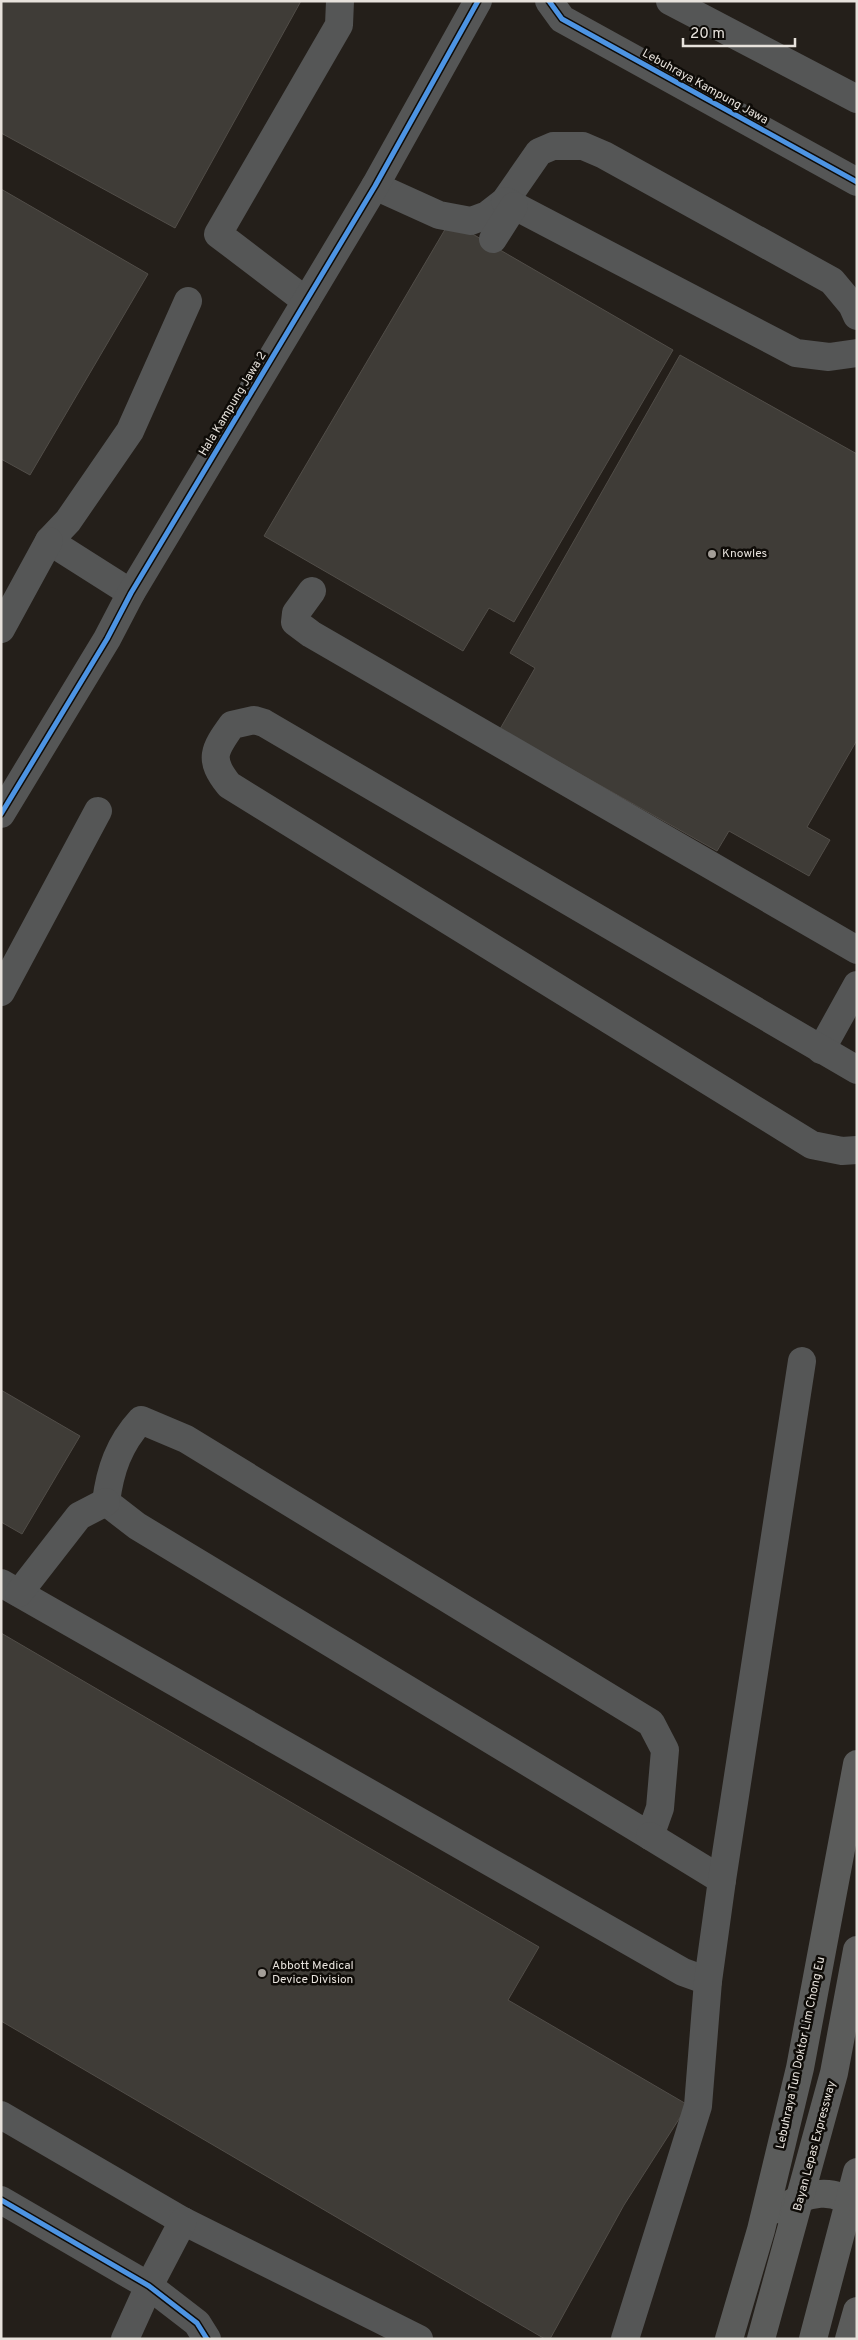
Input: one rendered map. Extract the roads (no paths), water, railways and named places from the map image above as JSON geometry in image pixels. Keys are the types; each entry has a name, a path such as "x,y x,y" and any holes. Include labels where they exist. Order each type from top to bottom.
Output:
{"highway":[{"name":"Lebuhraya Tun Doktor Lim Chong Eu","path":"728,2339 761,2230 800,2068 857,1764"},
{"name":"Bayan Lepas Expressway","path":"761,2339 834,2073 857,1950"},
{"path":"813,2339 857,2172"},
{"path":"761,2230 785,2208 800,2198 818,2194 831,2194 844,2199 857,2210"},
{"path":"849,2339 857,2310"}],"street":[{"path":"306,302 218,234 339,25 340,1"},
{"name":"Hala Kampung Jawa 2","path":"1,814 107,639 131,593 306,302 478,1"},
{"name":"Lebuhraya Kampung Jawa","path":"549,1 562,19 857,182"},
{"path":"670,1 857,99"},
{"path":"493,239 539,152 553,146 583,146 604,155 832,281 852,305 857,316"},
{"path":"374,186 439,215 471,221 510,204"},
{"path":"510,204 796,353 829,357 857,353"},
{"path":"1,629 49,542 68,521 130,431 188,301"},
{"path":"49,542 131,593"},
{"path":"312,591 296,613 295,622 311,634 857,950"},
{"path":"857,1070 264,723 254,720 232,725 217,748 215,761 220,774 229,785 812,1145 842,1151 857,1150"},
{"path":"1,992 98,811"},
{"path":"821,1050 857,985"},
{"path":"625,2339 698,2106 708,1981 722,1880 802,1362"},
{"path":"106,1502 109,1480 116,1455 130,1432 142,1420 186,1439 651,1723 665,1750 660,1808 650,1836"},
{"path":"106,1502 137,1526 722,1880"},
{"path":"106,1502 80,1516 10,1588 683,1972 708,1981"},
{"path":"1,2115 184,2221 419,2339"},
{"path":"1,2200 149,2286 197,2323 207,2339"},
{"path":"125,2339 149,2286 184,2221"}],"place":[{"name":"Knowles","path":"712,554"},
{"name":"Abbott Medical Device Division","path":"262,1973"}]}
